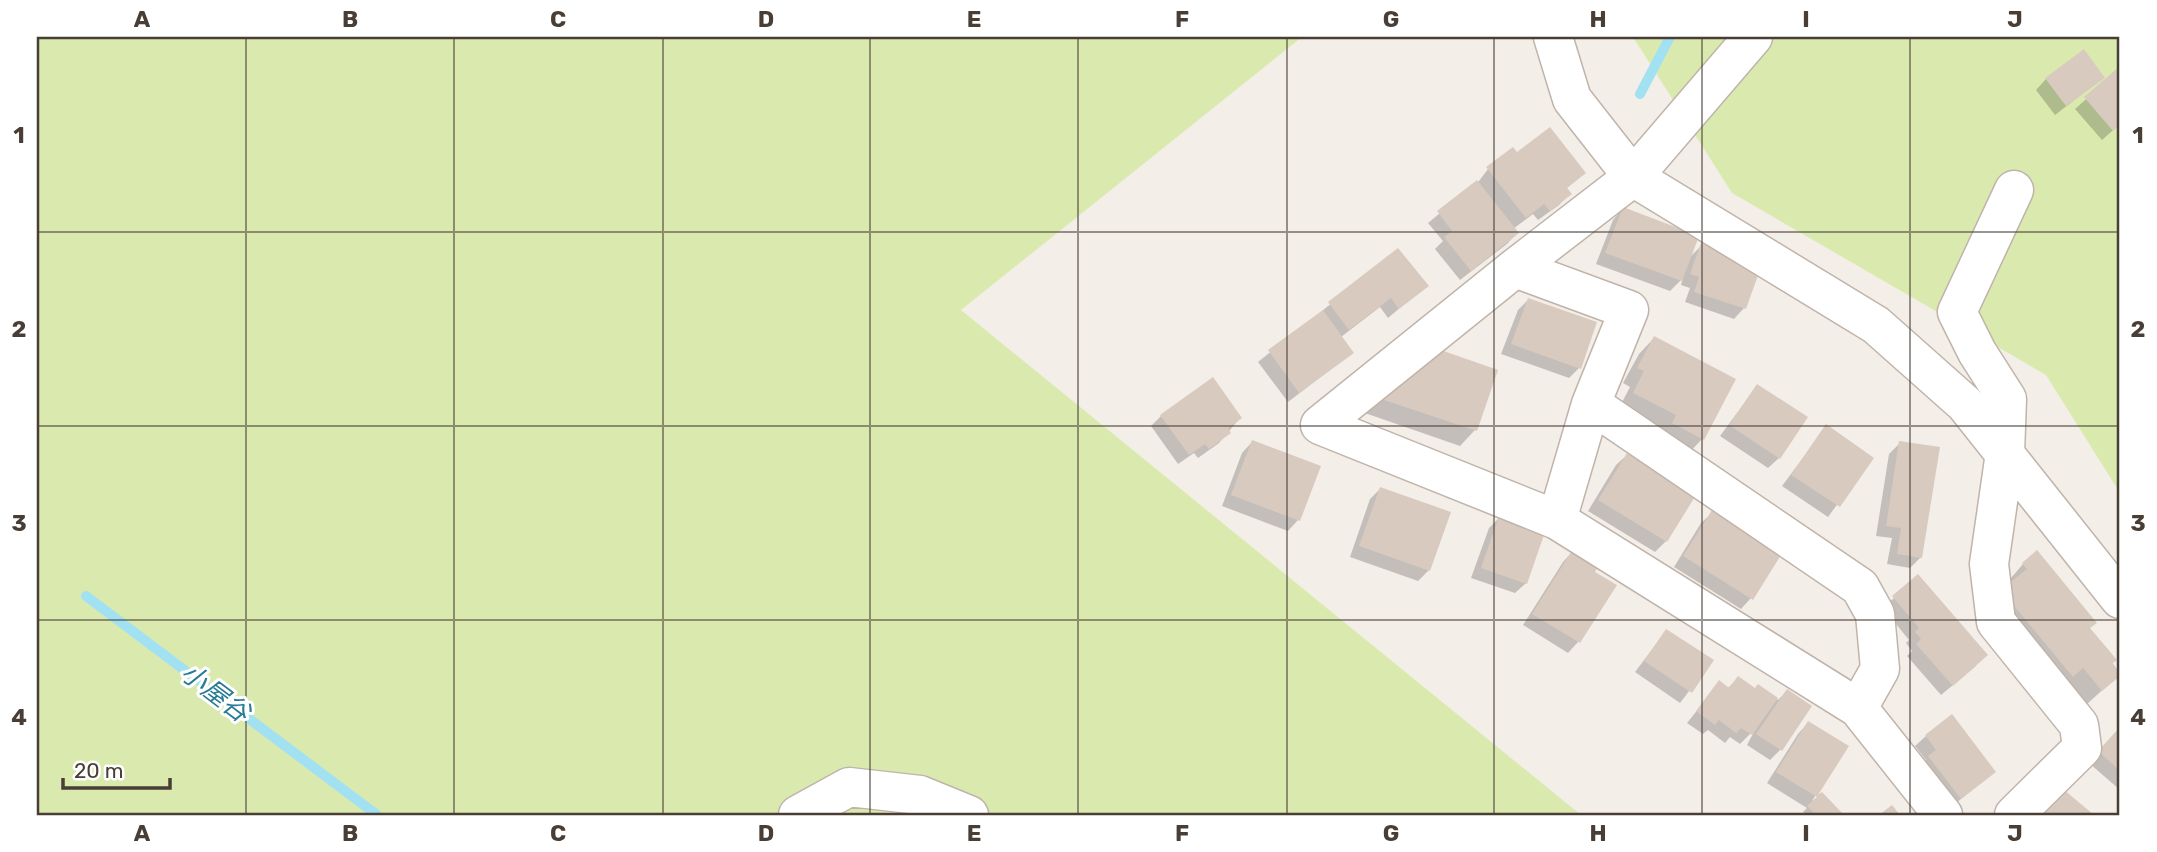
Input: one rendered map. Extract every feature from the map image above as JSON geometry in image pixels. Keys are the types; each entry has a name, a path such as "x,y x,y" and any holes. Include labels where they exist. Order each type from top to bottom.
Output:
{"street":[{"path":"1553,37 1572,99 1633,177 1876,325 1965,404 2120,599"},
{"path":"1753,37 1633,177 1320,425 1557,520 1857,708 1943,815"},
{"path":"2014,190 1957,312 2007,399 2005,453 1989,564 1996,622 2079,725 2082,748 2014,815"},
{"path":"1515,268 1629,310 1591,404 1557,520"},
{"path":"1591,404 1860,587 1875,614 1880,669 1857,708"},
{"path":"798,815 849,787 920,795 969,815"}],"green space":[{"path":"37,37 1302,37 961,310 1581,815 37,815"},
{"path":"1633,37 2120,37 2120,493 2046,375 1732,193"}],"building":[{"path":"2084,49 2105,78 2066,106 2045,78"},
{"path":"2120,66 2120,125 2113,131 2084,97"},
{"path":"1550,127 1586,173 1567,188 1572,194 1550,211 1544,204 1526,218 1486,167 1513,147 1517,152"},
{"path":"1477,180 1519,233 1471,271 1444,237 1452,231 1437,211"},
{"path":"1623,207 1699,236 1682,281 1605,253"},
{"path":"1701,243 1762,264 1746,309 1694,292 1699,277 1690,274"},
{"path":"1398,248 1429,286 1399,309 1391,298 1349,330 1328,302"},
{"path":"1528,298 1597,322 1581,369 1511,344"},
{"path":"1323,310 1354,353 1299,393 1268,350"},
{"path":"1654,336 1736,379 1704,440 1672,423 1676,415 1633,393 1644,371 1637,368"},
{"path":"1435,348 1498,370 1477,431 1372,396"},
{"path":"1213,377 1242,418 1228,428 1231,433 1209,449 1205,444 1189,455 1160,415"},
{"path":"1757,384 1808,417 1780,459 1729,425"},
{"path":"1826,424 1874,458 1840,507 1791,475"},
{"path":"1252,440 1321,466 1300,521 1231,495"},
{"path":"1899,441 1940,447 1922,558 1897,554 1901,528 1886,526"},
{"path":"1627,453 1696,495 1667,542 1598,500"},
{"path":"1380,487 1451,512 1430,571 1359,546"},
{"path":"1712,510 1781,555 1753,600 1683,556"},
{"path":"1499,516 1545,532 1527,584 1481,568"},
{"path":"1573,549 1599,565 1595,572 1617,585 1580,643 1532,614"},
{"path":"2037,550 2097,623 2090,628 2117,660 2113,663 2120,676 2102,691 2083,668 2073,677 2001,590 2027,569 2022,563"},
{"path":"1918,574 1988,655 1953,686 1916,644 1921,639 1915,632 1919,628 1892,596"},
{"path":"1666,629 1714,660 1692,693 1644,661"},
{"path":"1738,676 1755,688 1758,684 1778,698 1752,735 1741,728 1736,733 1719,720 1715,725 1696,711 1719,680 1729,688"},
{"path":"1787,689 1812,706 1782,751 1756,734"},
{"path":"1952,714 1996,772 1961,799 1928,756 1936,750 1925,735"},
{"path":"1808,721 1849,746 1818,795 1822,792 1844,815 1816,815 1807,806 1817,797 1776,772"},
{"path":"2120,727 2120,771 2098,751"},
{"path":"2063,789 2094,815 2040,815"},
{"path":"1892,805 1900,815 1879,815"}],"waterway":[{"path":"1640,94 1670,37"},
{"name":"小屋谷","path":"86,596 377,815"}]}
